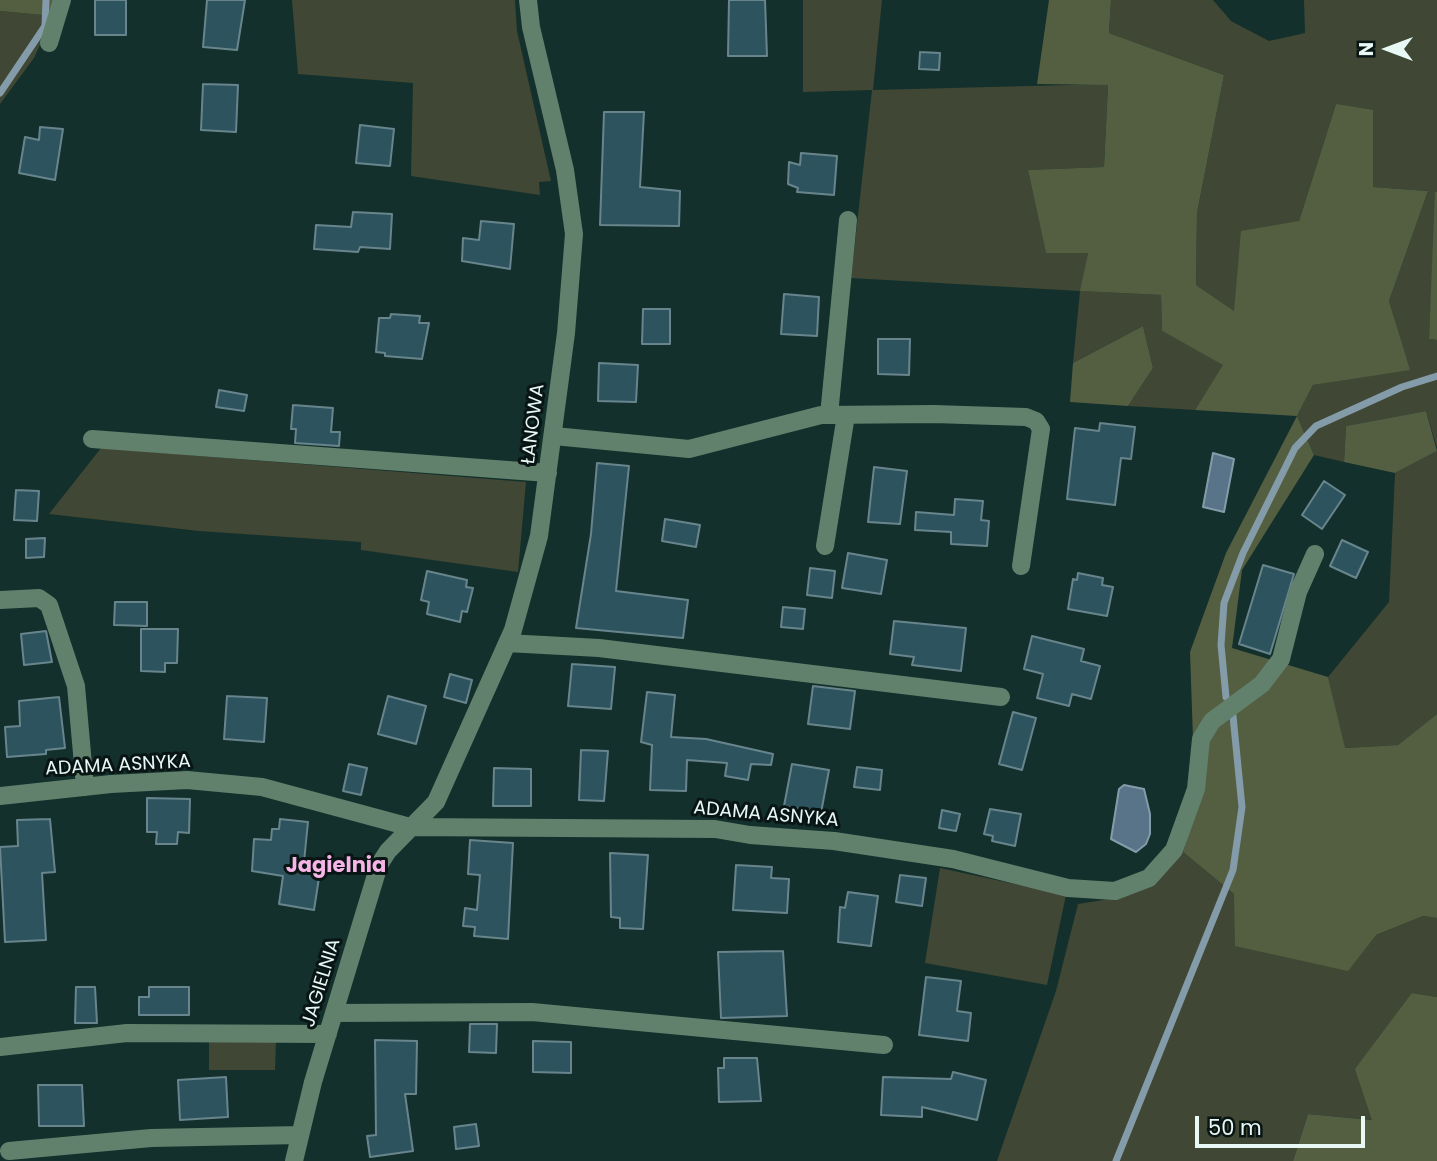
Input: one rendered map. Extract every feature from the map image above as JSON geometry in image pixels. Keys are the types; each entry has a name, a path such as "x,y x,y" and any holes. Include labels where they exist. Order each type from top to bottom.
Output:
{"street":[{"path":"49,43 62,0"},
{"name":"ŁANOWA","path":"410,827 436,802 507,643 538,536 554,436 574,234 565,170 531,27 528,0"},
{"path":"824,546 838,415 848,220"},
{"path":"554,436 689,449 838,415 1026,417 1036,421 1041,429 1021,566"},
{"path":"92,439 548,473"},
{"name":"ADAMA ASNYKA","path":"0,796 187,780 262,786 410,827 715,829 750,835 834,841 953,859 1068,888 1115,891 1149,878 1174,850 1196,789 1201,739 1212,721 1262,684 1281,659 1298,592 1315,554"},
{"path":"0,600 39,598 49,605 76,686 85,787"},
{"path":"507,643 599,648 1001,696"},
{"name":"JAGIELNIA","path":"294,1161 334,1013 379,865 410,827"},
{"path":"334,1013 532,1012 884,1045"},
{"path":"0,1047 127,1033 328,1034"},
{"path":"9,1152 151,1138 300,1135"}],"green space":[{"path":"0,0 55,0 53,16 0,11"},
{"path":"292,0 515,0 517,31 551,181 539,182 540,195 411,176 413,83 298,74"},
{"path":"803,0 882,0 873,90 1108,84 1104,167 1028,170 1046,252 1088,253 1081,291 1161,295 1162,331 1224,365 1195,410 1128,406 1153,368 1143,326 1073,363 1080,291 851,278 872,90 803,92"},
{"path":"1049,0 1111,0 1109,33 1224,75 1197,213 1196,285 1234,311 1241,231 1299,221 1336,104 1373,110 1373,187 1428,191 1389,301 1410,370 1313,385 1297,416 1195,410 1223,365 1162,331 1161,295 1080,291 1088,253 1046,253 1028,170 1104,167 1108,85 1037,84"},
{"path":"1111,0 1213,0 1231,21 1269,41 1305,33 1304,0 1437,0 1437,192 1429,339 1437,340 1437,448 1426,411 1346,426 1344,462 1314,455 1297,416 1313,385 1409,369 1389,301 1428,191 1373,187 1336,104 1299,221 1235,312 1196,285 1197,213 1224,75 1109,33"},
{"path":"0,11 53,16 34,58 0,104"},
{"path":"1437,192 1437,340 1429,339"},
{"path":"1143,326 1153,368 1128,406 1070,402 1073,363"},
{"path":"1426,411 1437,451 1395,473 1344,462 1346,426"},
{"path":"1297,416 1314,455 1242,570 1232,648 1328,677 1345,748 1398,745 1437,714 1437,918 1423,916 1376,935 1348,971 1235,946 1234,894 1183,852 1203,789 1194,768 1190,652 1226,553"},
{"path":"101,448 526,482 518,572 361,550 361,542 199,531 49,514"},
{"path":"1437,451 1437,714 1398,745 1344,748 1328,677 1389,602 1395,473"},
{"path":"1183,852 1234,894 1376,935 1423,916 1437,918 1437,997 1412,993 1373,1120 1308,1114 1293,1161 997,1161 1056,991 1078,904 1115,898 1153,883"},
{"path":"940,868 1066,895 1047,985 925,963"},
{"path":"1412,993 1437,997 1437,1161 1293,1161 1308,1114 1372,1120 1355,1069"},
{"path":"209,1040 276,1040 275,1070 209,1070"}],"water":[{"path":"1213,453 1234,459 1224,512 1203,507"},
{"path":"1124,785 1144,789 1150,814 1150,834 1146,844 1136,852 1111,839 1119,789"}],"building":[{"path":"95,0 126,0 126,35 95,35"},
{"path":"207,0 245,0 237,50 203,47"},
{"path":"729,0 765,0 767,56 728,56"},
{"path":"920,52 940,53 939,70 919,69"},
{"path":"203,84 238,85 236,132 201,130"},
{"path":"604,112 644,112 640,187 680,191 679,226 600,225"},
{"path":"360,125 394,129 390,166 356,163"},
{"path":"40,127 63,129 55,180 19,173 25,137 39,140"},
{"path":"801,153 837,156 834,195 797,192 798,188 788,184 789,162 800,165"},
{"path":"353,212 392,214 390,249 360,247 358,252 314,249 316,225 351,227"},
{"path":"481,221 514,224 510,269 462,261 463,238 479,240"},
{"path":"784,294 819,297 817,336 781,334"},
{"path":"643,309 670,309 670,344 642,344"},
{"path":"391,314 420,316 419,323 429,323 422,359 385,356 385,353 376,352 379,318 390,318"},
{"path":"878,339 910,339 909,375 878,374"},
{"path":"599,363 638,365 636,402 598,401"},
{"path":"219,390 247,395 244,411 216,407"},
{"path":"293,405 333,408 331,432 340,432 339,446 295,443 296,429 291,429"},
{"path":"1100,423 1135,427 1131,459 1121,458 1115,505 1067,499 1075,428 1099,431"},
{"path":"597,463 629,466 616,591 688,600 683,638 576,628 591,534"},
{"path":"874,467 907,471 900,524 868,522"},
{"path":"1324,481 1345,495 1322,529 1302,515"},
{"path":"16,490 39,491 37,521 14,520"},
{"path":"955,499 983,501 981,520 989,521 987,546 951,544 951,532 915,530 916,512 954,515"},
{"path":"665,519 700,525 696,547 662,541"},
{"path":"45,538 44,557 26,558 26,539"},
{"path":"1342,540 1368,552 1356,578 1330,566"},
{"path":"848,553 887,560 881,594 842,588"},
{"path":"1263,565 1294,574 1270,654 1239,644"},
{"path":"810,568 835,571 832,598 807,595"},
{"path":"427,571 467,580 466,587 473,588 467,612 462,611 460,622 427,614 429,602 421,600"},
{"path":"1078,573 1103,578 1102,585 1113,587 1107,616 1068,609 1073,579 1077,580"},
{"path":"115,602 147,602 147,626 114,625"},
{"path":"783,607 805,609 803,629 781,627"},
{"path":"894,621 966,628 961,671 912,665 914,657 890,654"},
{"path":"141,629 178,629 177,663 165,663 165,672 141,671"},
{"path":"46,631 52,662 24,665 21,634"},
{"path":"1032,636 1084,649 1081,661 1100,666 1091,699 1072,694 1069,706 1037,698 1043,674 1024,669"},
{"path":"572,664 615,667 611,709 568,706"},
{"path":"450,674 472,680 466,703 444,697"},
{"path":"813,686 855,691 850,729 808,724"},
{"path":"647,692 675,695 671,737 706,739 773,754 771,765 751,764 748,780 725,776 727,763 687,760 686,791 650,790 652,745 641,742"},
{"path":"227,696 267,698 264,742 224,739"},
{"path":"388,696 426,706 416,744 378,734"},
{"path":"59,697 65,748 46,750 46,754 7,757 5,727 20,726 19,701"},
{"path":"1013,712 1036,718 1022,770 999,764"},
{"path":"581,750 608,751 604,801 579,800"},
{"path":"349,764 367,768 361,795 343,791"},
{"path":"792,764 829,770 821,813 784,806"},
{"path":"857,767 882,770 880,790 854,787"},
{"path":"494,768 531,769 531,806 493,806"},
{"path":"147,798 190,799 189,833 178,832 177,844 156,844 157,832 147,832"},
{"path":"990,809 1021,814 1015,846 992,841 993,836 984,834"},
{"path":"942,810 960,814 956,831 939,828"},
{"path":"50,819 55,872 42,873 46,940 5,942 0,847 18,846 17,820"},
{"path":"280,819 308,822 304,862 321,865 314,910 279,904 283,876 252,871 254,839 271,840 272,829 279,829"},
{"path":"470,840 513,843 508,939 474,936 475,927 463,926 465,908 477,910 480,875 468,874"},
{"path":"610,853 648,855 643,929 620,928 620,918 611,917"},
{"path":"736,865 772,867 771,878 789,879 787,913 733,910"},
{"path":"900,875 926,878 922,906 896,902"},
{"path":"848,892 878,896 871,946 838,942 840,907 845,908"},
{"path":"783,951 787,1016 721,1018 718,952"},
{"path":"926,977 961,981 957,1011 971,1013 968,1041 919,1035"},
{"path":"76,987 95,987 97,1023 75,1023"},
{"path":"149,987 189,987 189,1015 139,1015 139,997 149,997"},
{"path":"470,1024 497,1024 496,1053 469,1052"},
{"path":"375,1040 417,1041 416,1094 405,1094 413,1151 370,1157 367,1136 376,1135"},
{"path":"533,1041 571,1042 571,1073 533,1072"},
{"path":"724,1058 757,1058 761,1101 719,1102 718,1068 724,1068"},
{"path":"953,1072 986,1080 977,1120 922,1107 922,1117 881,1115 883,1077 951,1079"},
{"path":"226,1077 228,1117 180,1120 178,1080"},
{"path":"38,1085 82,1085 84,1126 39,1126"},
{"path":"476,1124 479,1146 456,1149 454,1127"}],"waterway":[{"path":"0,93 45,26 46,0"},
{"path":"1226,697 1221,645 1224,603 1243,553 1295,448 1316,426 1402,387 1437,376"},
{"path":"1116,1161 1233,870 1242,807 1233,716"}],"district":[{"name":"Jagielnia","path":"336,867"}]}
